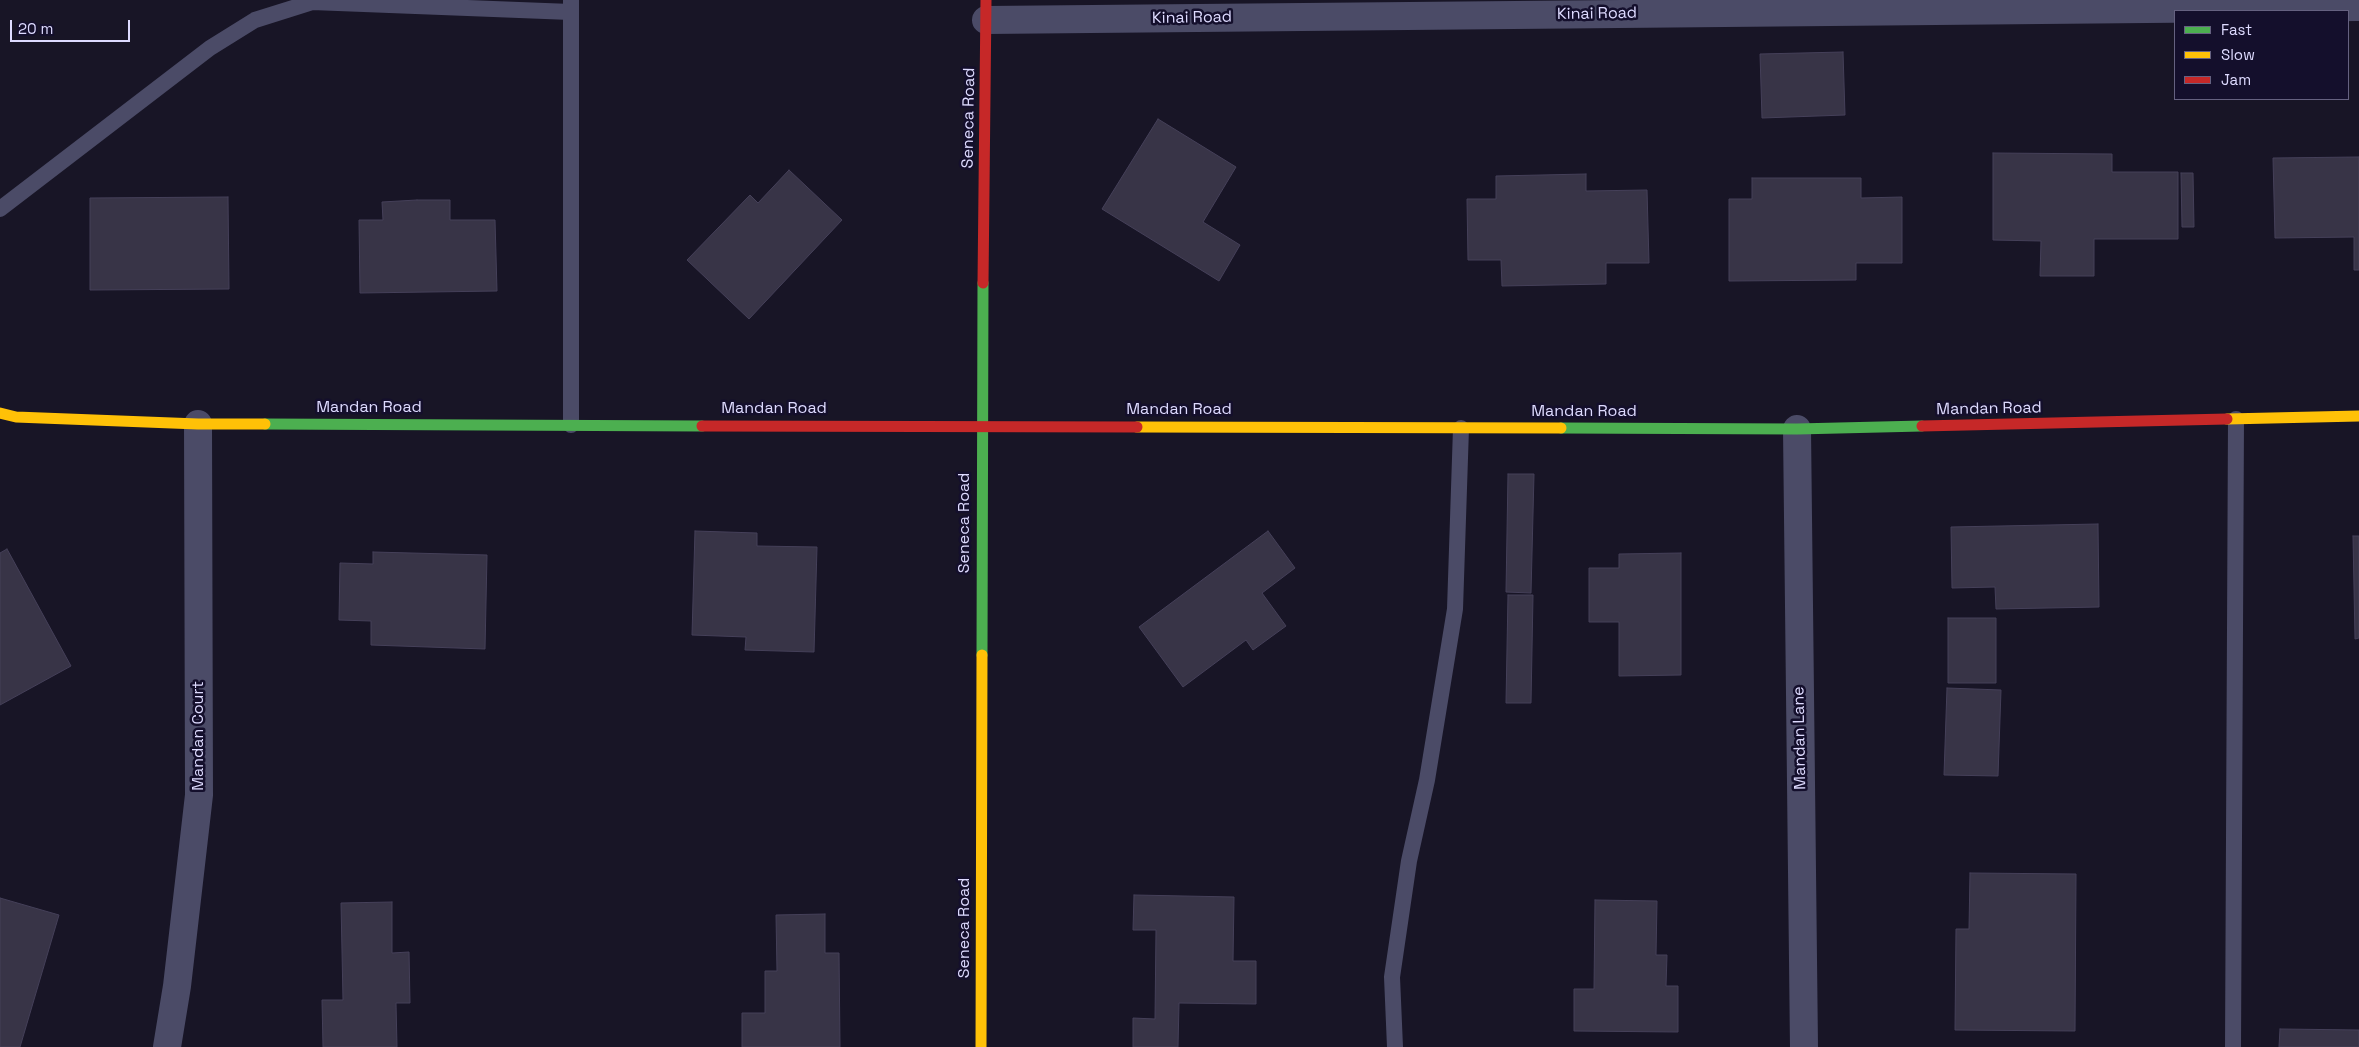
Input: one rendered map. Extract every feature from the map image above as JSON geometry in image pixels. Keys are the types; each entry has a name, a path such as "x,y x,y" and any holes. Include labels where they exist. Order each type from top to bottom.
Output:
{"street":[{"name":"Kinai Road","path":"986,10 2359,7"},
{"name":"Seneca Road","path":"981,1047 982,425 986,10"},
{"name":"Mandan Road","path":"0,413 16,417 198,424 1797,429 2359,416"},
{"name":"Mandan Court","path":"167,1047 177,986 199,795 198,424"},
{"name":"Mandan Lane","path":"1797,429 1804,1047"}],"lane":[{"path":"0,210 210,48 255,20 312,2 571,6 571,425"},
{"path":"2233,1047 2236,419"},
{"path":"1394,1047 1392,977 1408,861 1427,780 1455,609 1461,428"}],"building":[{"path":"1843,52 1845,115 1762,118 1760,54"},
{"path":"1158,119 1236,167 1203,222 1240,245 1219,281 1102,209"},
{"path":"1993,153 2112,154 2112,172 2178,172 2178,239 2094,239 2094,276 2040,276 2041,241 1993,240"},
{"path":"2359,157 2359,270 2354,270 2354,237 2275,238 2273,158"},
{"path":"789,170 842,220 749,319 687,260 750,195 758,203"},
{"path":"2181,173 2193,173 2194,227 2182,227"},
{"path":"1586,174 1586,191 1647,190 1649,263 1606,263 1606,284 1502,286 1501,260 1468,260 1467,199 1496,199 1496,176"},
{"path":"1752,178 1861,178 1861,198 1902,197 1902,263 1856,263 1856,280 1729,281 1729,199 1752,199"},
{"path":"228,197 229,289 90,290 90,198"},
{"path":"450,200 450,220 495,220 497,291 360,293 359,220 383,220 382,202"},
{"path":"1508,474 1534,474 1531,593 1506,592"},
{"path":"2098,524 2099,607 1996,609 1995,587 1952,588 1951,527"},
{"path":"695,531 757,533 757,546 817,547 814,652 745,650 746,637 692,635"},
{"path":"1268,531 1295,568 1262,593 1286,626 1253,650 1246,640 1183,687 1139,627"},
{"path":"2353,536 2359,536 2359,638 2355,639"},
{"path":"7,549 71,666 0,705 0,553"},
{"path":"373,552 487,555 485,649 371,645 371,621 339,620 340,563 373,564"},
{"path":"1681,553 1681,675 1619,676 1619,622 1589,622 1589,568 1619,568 1619,554"},
{"path":"1508,595 1533,595 1531,703 1506,703"},
{"path":"1948,618 1996,618 1996,683 1948,683"},
{"path":"1947,688 2001,690 1998,776 1944,775"},
{"path":"1970,873 2076,874 2075,1031 1955,1030 1956,929 1969,929"},
{"path":"1134,895 1234,897 1233,961 1256,961 1256,1004 1179,1003 1178,1047 1133,1047 1133,1018 1155,1019 1156,930 1133,930"},
{"path":"0,898 59,915 20,1047 0,1047"},
{"path":"1595,900 1657,901 1656,955 1667,955 1666,986 1678,986 1678,1032 1574,1031 1574,989 1594,989"},
{"path":"392,902 392,953 409,952 410,1003 396,1003 397,1047 323,1047 322,1000 343,1000 341,903"},
{"path":"825,914 825,953 839,953 840,1047 742,1047 742,1013 765,1013 765,971 777,971 776,915"},
{"path":"2280,1029 2359,1030 2359,1047 2279,1047"}],"traffic: fast":[{"path":"982,655 983,283"},
{"path":"265,424 702,426"},
{"path":"1561,428 1797,429 1922,426"}],"traffic: slow":[{"path":"0,413 16,417 198,424 265,424"},
{"path":"2227,419 2359,416"},
{"path":"1137,427 1561,428"},
{"path":"981,1047 982,655"}],"traffic: jam":[{"path":"983,283 986,0"},
{"path":"1922,426 2227,419"},
{"path":"702,426 1137,427"}]}
